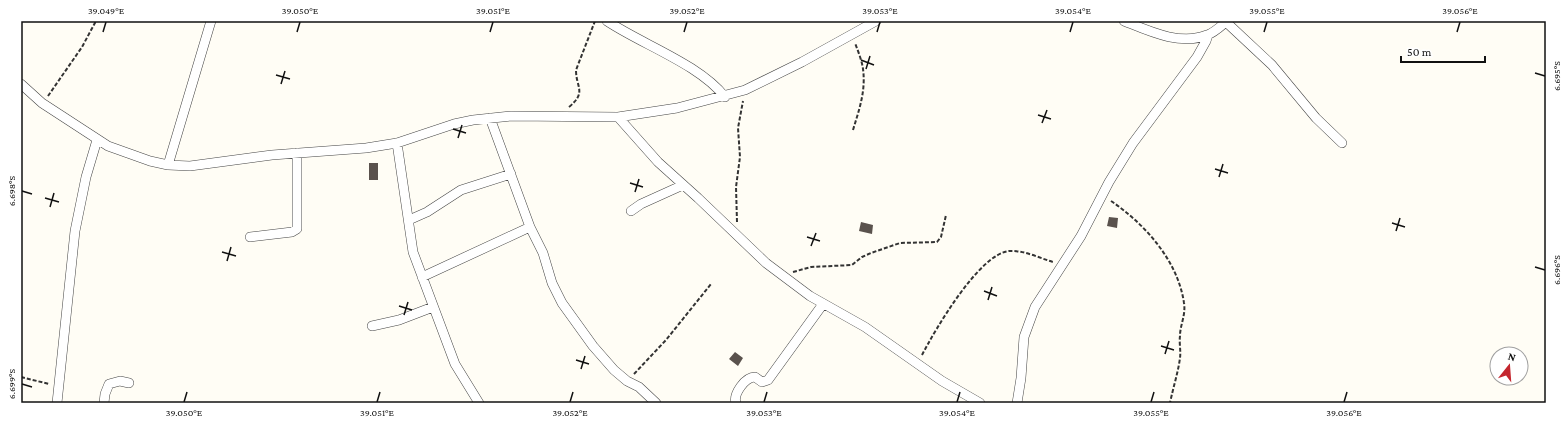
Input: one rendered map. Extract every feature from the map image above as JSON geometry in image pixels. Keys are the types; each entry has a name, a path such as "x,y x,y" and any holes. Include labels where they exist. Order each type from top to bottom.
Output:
{"street":[{"path":"168,165 211,21"},
{"path":"607,21 636,39 697,72 718,88 725,97"},
{"path":"21,84 42,103 97,140 129,155 168,165 210,164 297,153 366,148 397,143 454,124 490,118 511,116 618,117 649,114 725,97 745,90 802,62 876,21"},
{"path":"1124,21 1170,37 1186,39 1208,35 1226,22 1272,65 1316,118 1342,143"},
{"path":"1017,403 1022,378 1024,337 1030,317 1092,217 1112,178 1133,143 1197,57 1208,35"},
{"path":"618,117 641,144 682,185 698,198 737,237 781,274 823,304 865,327 918,363 942,382 980,403"},
{"path":"490,118 530,227 541,248 552,283 562,302 593,346 626,381 639,388 656,403"},
{"path":"57,403 75,231 86,177 97,140"},
{"path":"397,143 413,252 455,364 479,403"},
{"path":"250,238 292,232 297,229 297,153"},
{"path":"409,220 427,212 461,190 511,174"},
{"path":"631,211 641,204 682,185"},
{"path":"422,278 530,227"},
{"path":"736,403 735,399 738,391 750,378 754,377 762,382 768,380 823,304"},
{"path":"372,326 399,320 434,307"},
{"path":"104,403 104,394 109,384 120,381 129,383"}],"path":[{"path":"42,103 82,47 96,21"},
{"path":"558,117 580,96 576,70 595,21"},
{"path":"853,34 863,69 863,89 853,130"},
{"path":"737,237 736,187 740,157 738,128 745,90"},
{"path":"1103,196 1131,217 1150,235 1172,266 1179,284 1184,303 1184,315 1180,336 1180,358 1170,403"},
{"path":"781,274 811,267 852,265 866,255 900,243 937,242 941,237 946,215"},
{"path":"918,363 948,311 974,275 1001,254 1016,251 1062,266"},
{"path":"626,381 648,361 711,284"},
{"path":"21,377 58,387"}],"building":[{"path":"369,163 378,163 378,180 369,180"},
{"path":"1109,217 1118,218 1117,228 1107,226"},
{"path":"861,222 873,225 872,234 859,231"},
{"path":"735,352 743,358 738,366 729,359"}]}
